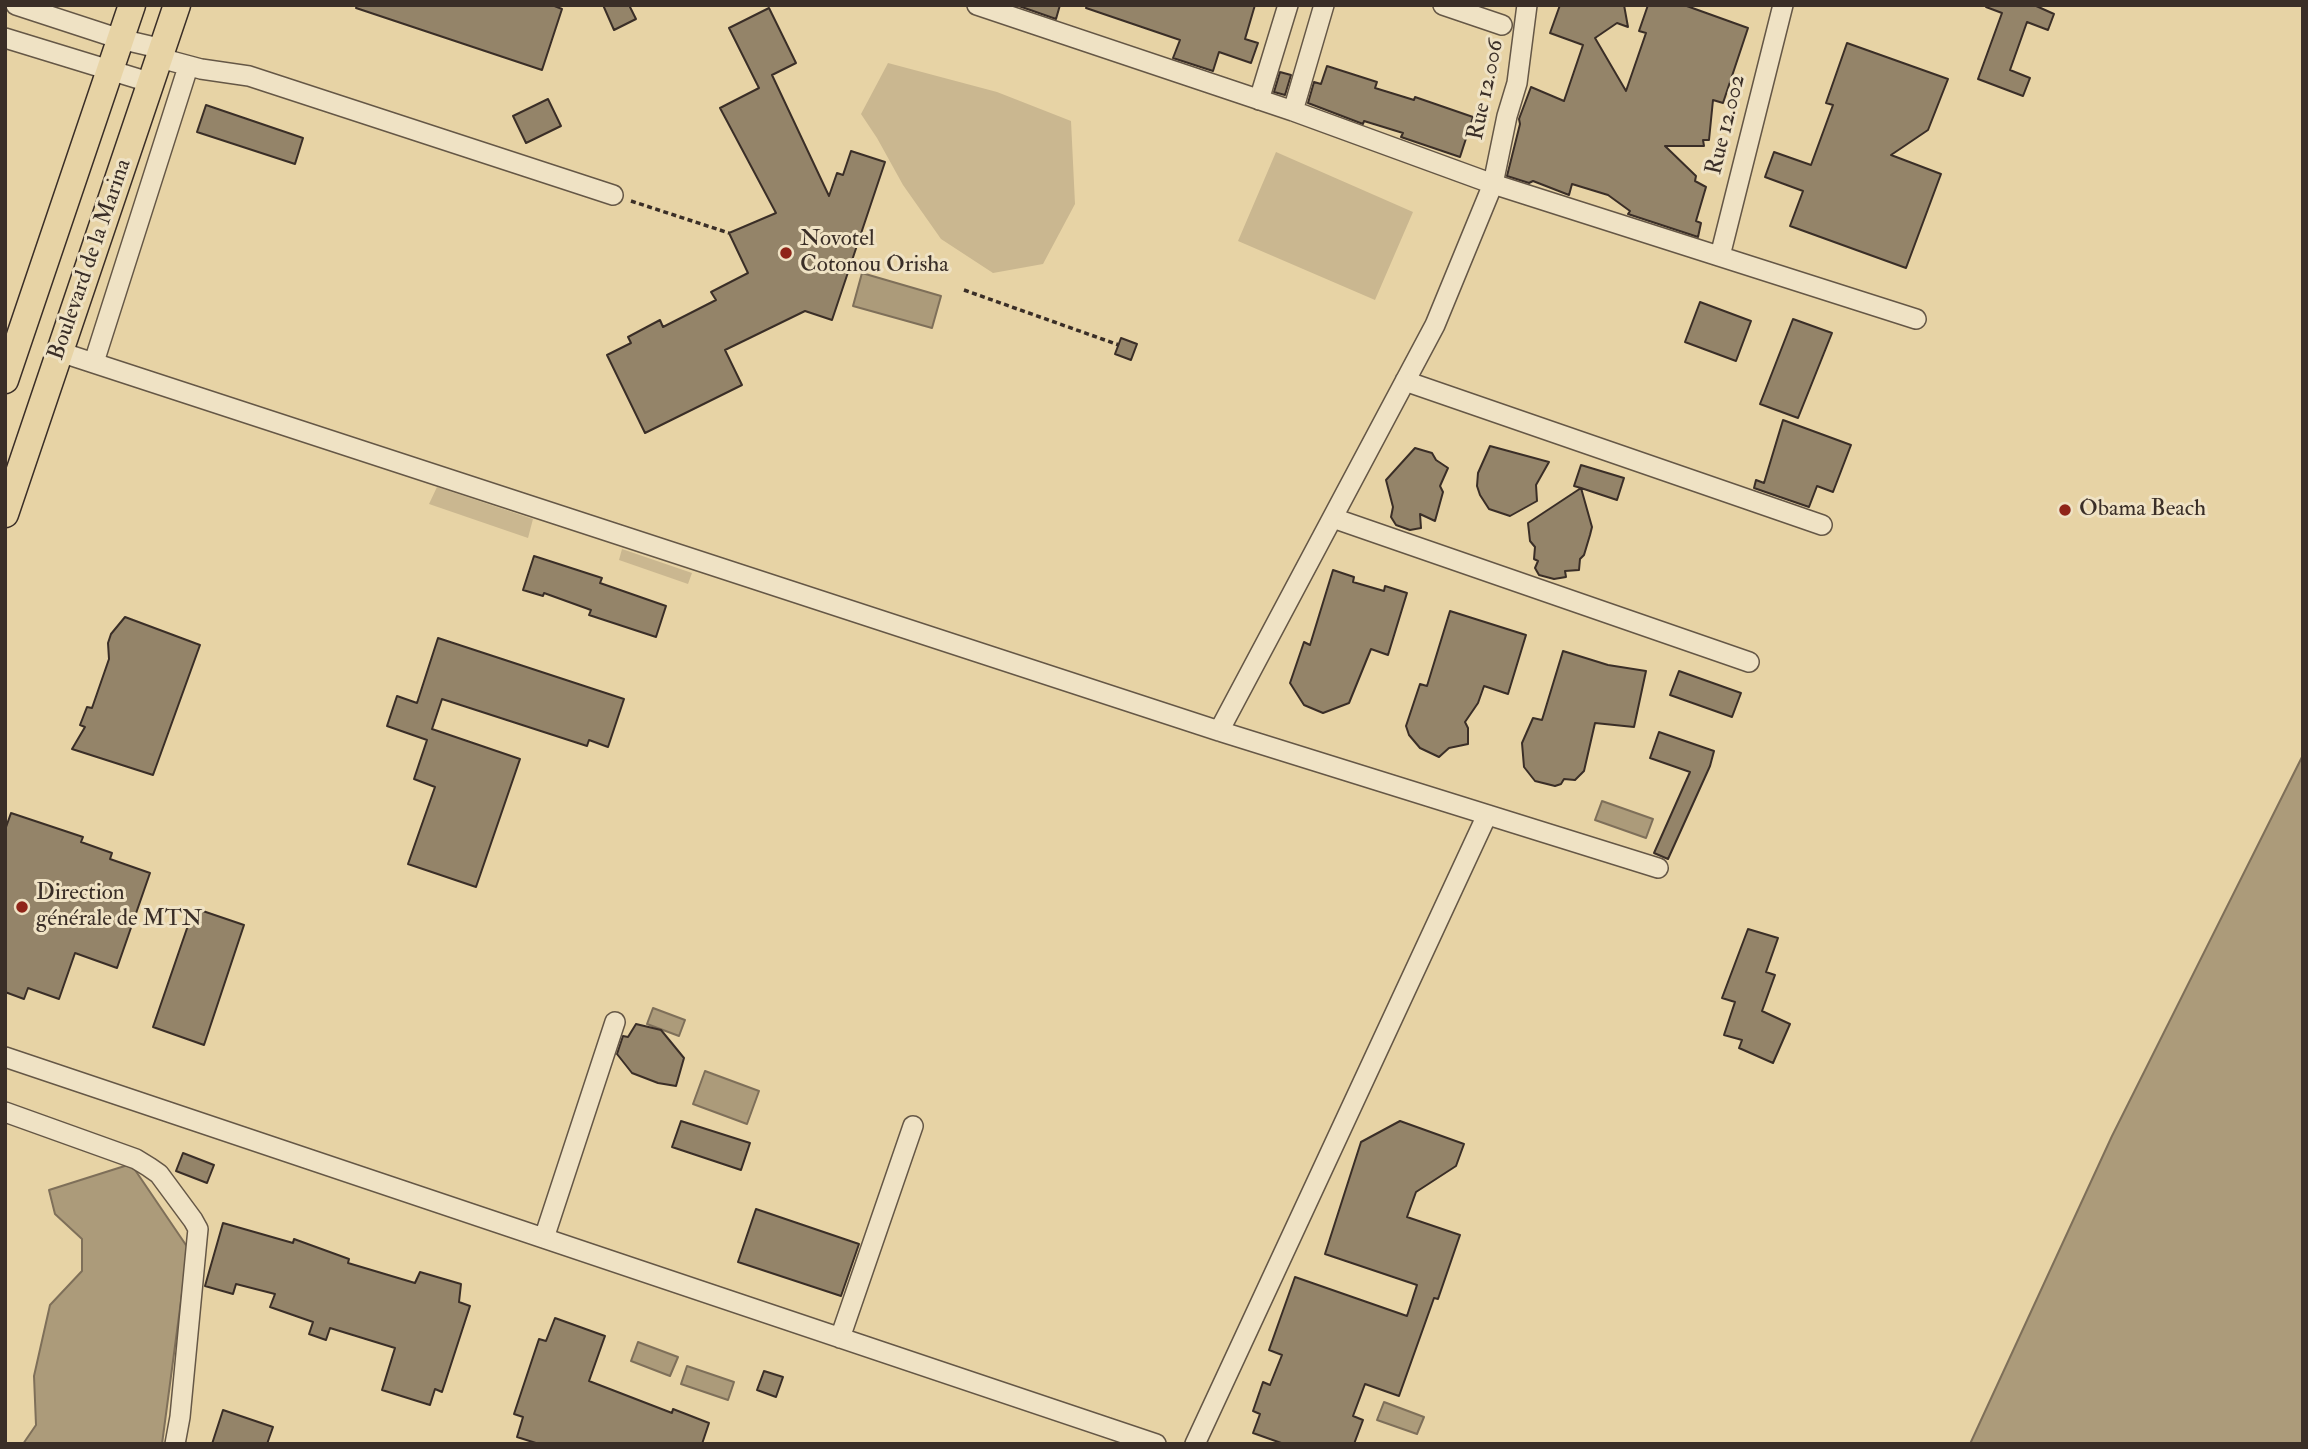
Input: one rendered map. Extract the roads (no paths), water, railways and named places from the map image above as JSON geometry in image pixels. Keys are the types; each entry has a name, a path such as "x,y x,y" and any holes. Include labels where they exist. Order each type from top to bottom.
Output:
{"main road":[{"name":"Boulevard de la Marina","path":"5,380 132,5"},
{"name":"Boulevard de la Marina","path":"5,514 177,5"}],"street":[{"path":"16,5 162,54 188,67 249,76 612,195"},
{"path":"977,5 1293,111 1493,184 1916,319"},
{"path":"1259,100 1288,5"},
{"path":"1293,111 1324,5"},
{"path":"1443,5 1502,25"},
{"name":"Rue 12.006","path":"1219,731 1435,325 1493,184 1517,83 1527,5"},
{"name":"Rue 12.002","path":"1720,256 1783,5"},
{"path":"5,38 152,83"},
{"path":"94,362 188,67"},
{"path":"60,352 1219,731 1658,867"},
{"path":"1405,381 1822,525"},
{"path":"1333,518 1748,662"},
{"path":"1195,1444 1487,816"},
{"path":"544,1238 615,1022"},
{"path":"5,1057 1156,1444"},
{"path":"5,1112 136,1159 159,1174 194,1220 198,1229 175,1444"},
{"path":"840,1338 913,1126"}],"place":[{"name":"Novotel Cotonou Orisha","path":"786,253"},
{"name":"Obama Beach","path":"2065,510"},
{"name":"Direction générale de MTN","path":"22,907"}]}
